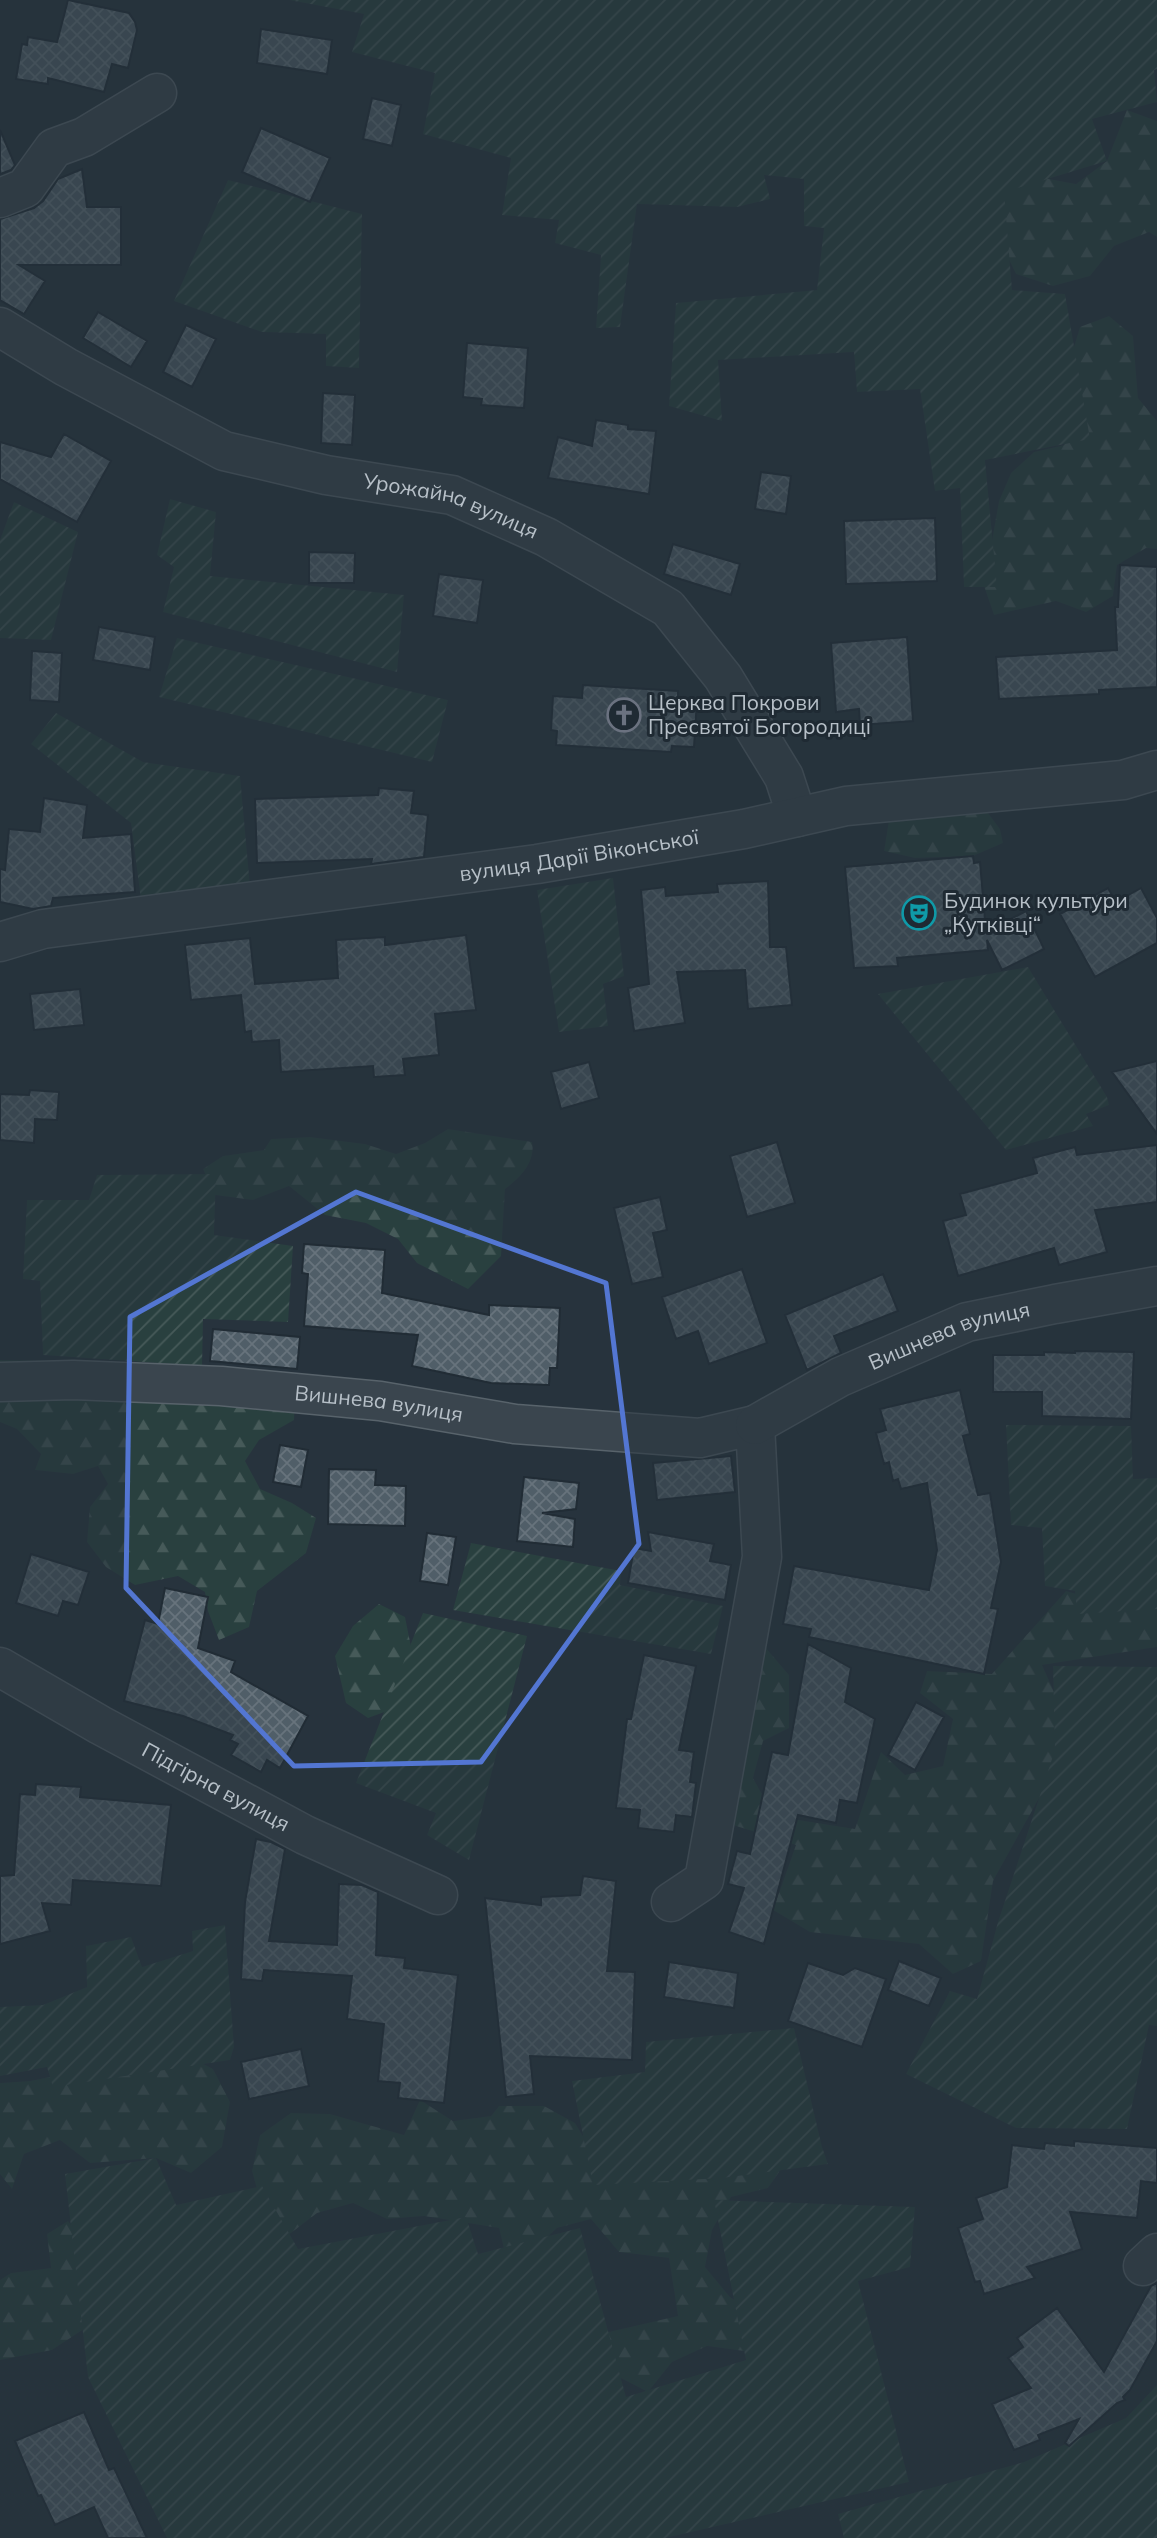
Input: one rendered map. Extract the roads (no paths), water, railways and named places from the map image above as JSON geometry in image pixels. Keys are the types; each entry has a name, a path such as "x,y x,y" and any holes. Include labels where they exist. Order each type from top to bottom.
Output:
{"street":[{"path":"0,198 26,188 54,148 84,137 157,93"},
{"name":"Урожайна вулиця","path":"0,327 66,367 223,451 326,475 452,495 546,537 668,607 730,688 784,777 797,817"},
{"name":"вулиця Дарії Віконської","path":"0,942 43,929 537,864 744,829 846,806 1123,780 1157,770"},
{"name":"Вишнева вулиця","path":"0,1382 73,1380 221,1386 380,1401 515,1424 700,1438 755,1425 840,1377 967,1322 1157,1286"},
{"path":"671,1902 704,1880 762,1557 755,1425"},
{"name":"Підгірна вулиця","path":"0,1667 100,1725 304,1835 438,1895"}],"place":[{"name":"Церква Покрови Пресвятої Богородиці","path":"624,715"},
{"name":"Будинок культури „Кутківці“","path":"919,913"}]}
